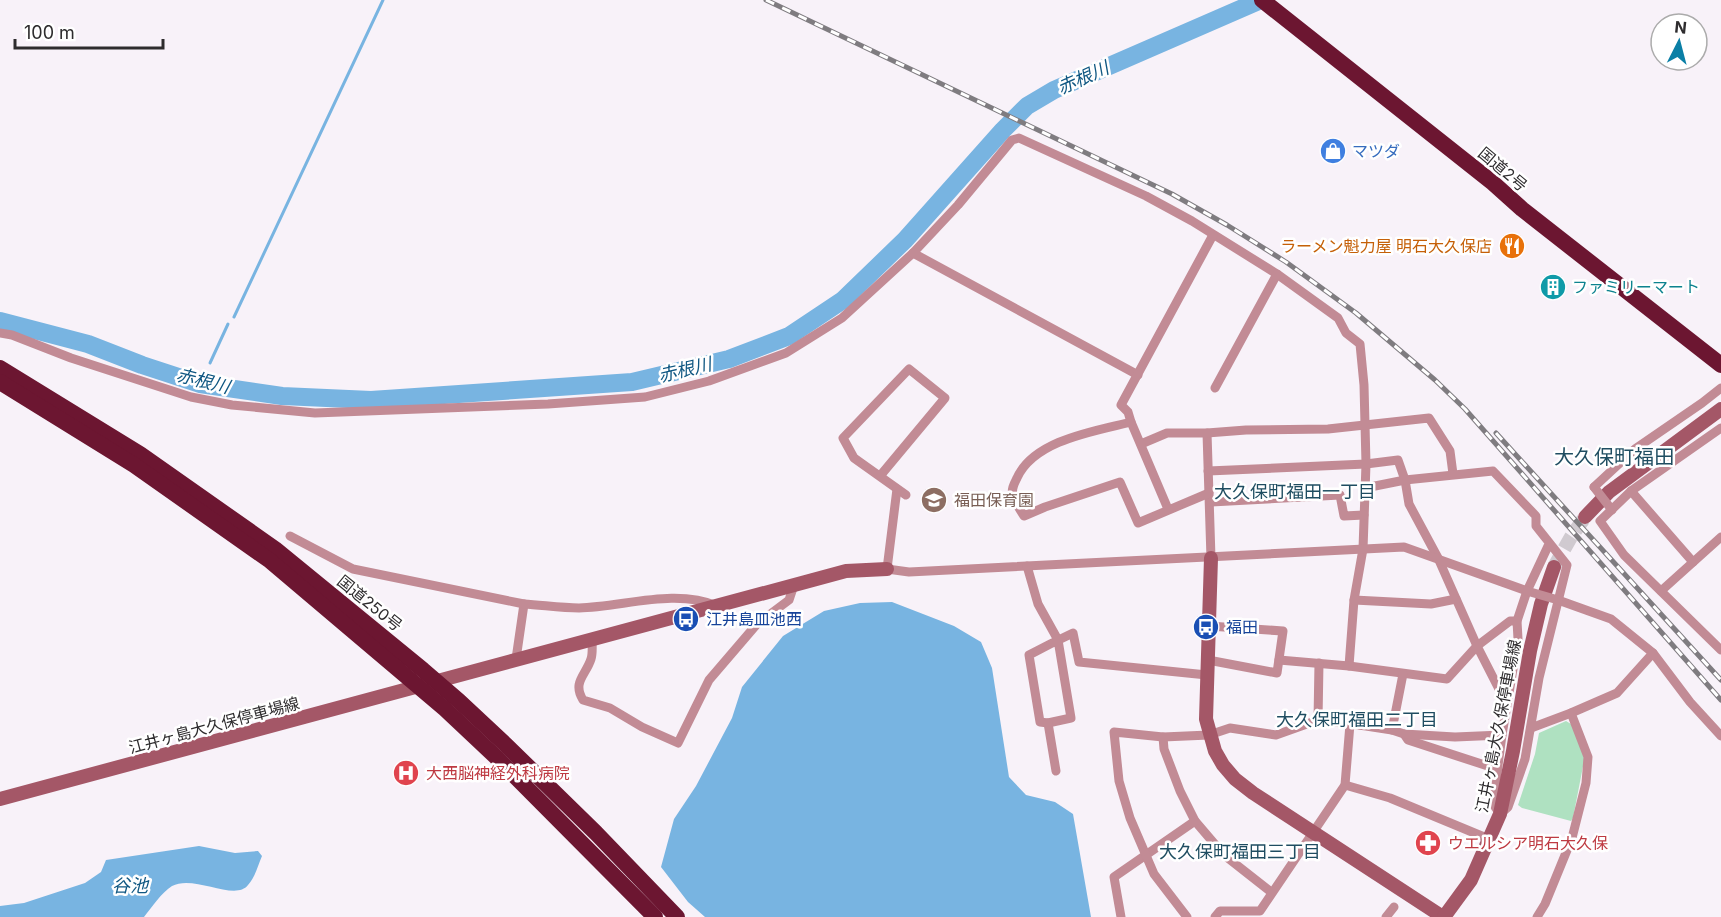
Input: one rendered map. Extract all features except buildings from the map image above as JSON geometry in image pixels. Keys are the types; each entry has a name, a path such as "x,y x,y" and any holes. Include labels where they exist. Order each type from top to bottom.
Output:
{"highway":[{"name":"国道2号","path":"1266,3 1493,183 1522,209 1721,365"},
{"name":"国道250号","path":"0,368 140,454 275,549 437,681 506,744 677,917"},
{"name":"国道250号","path":"0,382 134,465 269,560 420,687 496,757 655,917"}],"main road":[{"path":"1586,517 1609,492 1719,415"},
{"path":"1211,558 1206,719 1209,735 1223,765 1252,793 1444,917"},
{"name":"江井ヶ島大久保停車場線","path":"1444,917 1471,880 1500,813 1530,651 1541,604 1554,567"},
{"name":"江井ヶ島大久保停車場線","path":"0,799 846,571 887,569"}],"street":[{"path":"0,333 12,335 71,358 191,397 232,405 315,413 548,404 645,397 709,381 786,353 842,318 913,253 958,205 1012,140 1019,138 1146,196 1192,221 1277,274 1338,318 1346,333 1360,344 1366,426 1366,464 1363,549 1354,600 1349,666"},
{"path":"1168,509 1128,412 1121,405 1213,235"},
{"path":"913,253 1138,375"},
{"path":"1215,388 1277,274"},
{"path":"880,476 945,398 909,369 843,438 854,458 906,495"},
{"path":"1612,510 1594,487 1635,449 1721,388"},
{"path":"1141,444 1167,433 1328,429 1429,418 1450,452 1454,474"},
{"path":"1131,422 1071,438 1037,454 1019,472 1012,488 1013,496 1024,516 1120,482 1138,523 1168,509 1210,497 1340,495 1344,516 1364,515"},
{"path":"1721,428 1631,491 1600,521 1624,555 1721,650"},
{"path":"1207,433 1211,558"},
{"path":"1208,471 1366,464 1398,460 1405,480 1409,504 1437,558 1477,646 1500,691 1508,699"},
{"path":"1365,488 1405,480 1493,471 1536,516 1536,525 1567,565 1539,678 1525,759 1508,807 1500,813 1493,804 1518,639 1517,621 1527,591 1550,544"},
{"path":"897,489 887,569 909,572 1404,547 1611,620 1653,653 1690,702 1721,736"},
{"path":"1631,491 1693,562"},
{"path":"290,536 353,569 524,604 580,608 681,598 717,606"},
{"path":"1661,591 1720,539"},
{"path":"1027,566 1038,604 1058,640 1071,718 1048,723 1041,722 1029,655 1058,640 1073,633 1079,662 1207,675"},
{"path":"592,639 591,658 578,685 578,692 583,700 610,708 642,727 678,743 709,680 757,624 789,600 794,585"},
{"path":"681,598 685,614"},
{"path":"1354,600 1431,604 1456,599"},
{"path":"516,659 524,604"},
{"path":"1279,660 1349,666 1447,679 1477,646 1510,621 1517,621"},
{"path":"1208,660 1277,674 1283,631 1209,626"},
{"path":"1531,728 1617,693 1653,653"},
{"path":"1318,720 1319,663"},
{"path":"1392,730 1403,674"},
{"path":"1537,917 1545,904 1572,838 1586,783 1588,757 1571,713"},
{"path":"1188,917 1154,874 1130,818 1119,781 1114,732 1163,737 1209,735 1230,728 1276,735 1318,720 1392,730 1404,734 1455,737 1502,735"},
{"path":"1048,723 1056,771"},
{"path":"1215,917 1220,911 1260,911 1345,785 1350,724"},
{"path":"1404,734 1408,740 1497,770"},
{"path":"1163,737 1164,749 1180,791 1196,821 1224,855 1271,892"},
{"path":"1345,785 1390,798 1489,839"},
{"path":"1120,917 1114,876 1196,821"},
{"path":"1386,917 1394,907"}],"green space":[{"path":"1566,721 1571,724 1585,756 1571,821 1518,805 1535,754 1539,733"}],"water":[{"path":"892,602 954,626 981,642 992,668 1009,777 1026,795 1055,802 1073,814 1091,917 705,917 688,902 661,867 674,819 696,786 732,718 742,687 783,636 824,611 860,603"},
{"name":"谷池","path":"199,846 235,853 258,851 262,856 253,879 242,889 234,891 181,883 164,892 144,917 0,917 0,906 24,903 85,883 101,872 106,860"}],"waterway":[{"path":"234,317 383,0"},
{"name":"赤根川","path":"0,321 88,344 200,384 282,396 371,400 632,382 729,359 789,336 843,300 905,240 1027,106 1054,90 1261,0"},
{"path":"210,363 228,324"},
{"path":"200,384 204,376"}],"tunnel":[{"path":"1554,567 1585,517"}],"railway":[{"path":"766,0 1172,194 1286,262 1356,313 1435,380 1465,409 1721,700"},
{"path":"1496,433 1721,680"}],"place":[{"name":"マツダ","path":"1333,151"},
{"name":"ラーメン魁力屋 明石大久保店","path":"1512,246"},
{"name":"ファミリーマート","path":"1553,287"},
{"name":"福田保育園","path":"934,500"},
{"name":"江井島皿池西","path":"686,619"},
{"name":"福田","path":"1206,627"},
{"name":"大西脳神経外科病院","path":"406,773"},
{"name":"ウエルシア明石大久保","path":"1428,843"}],"district":[{"name":"大久保町福田","path":"1614,457"},
{"name":"大久保町福田一丁目","path":"1295,492"},
{"name":"大久保町福田二丁目","path":"1357,720"},
{"name":"大久保町福田三丁目","path":"1240,852"}]}
